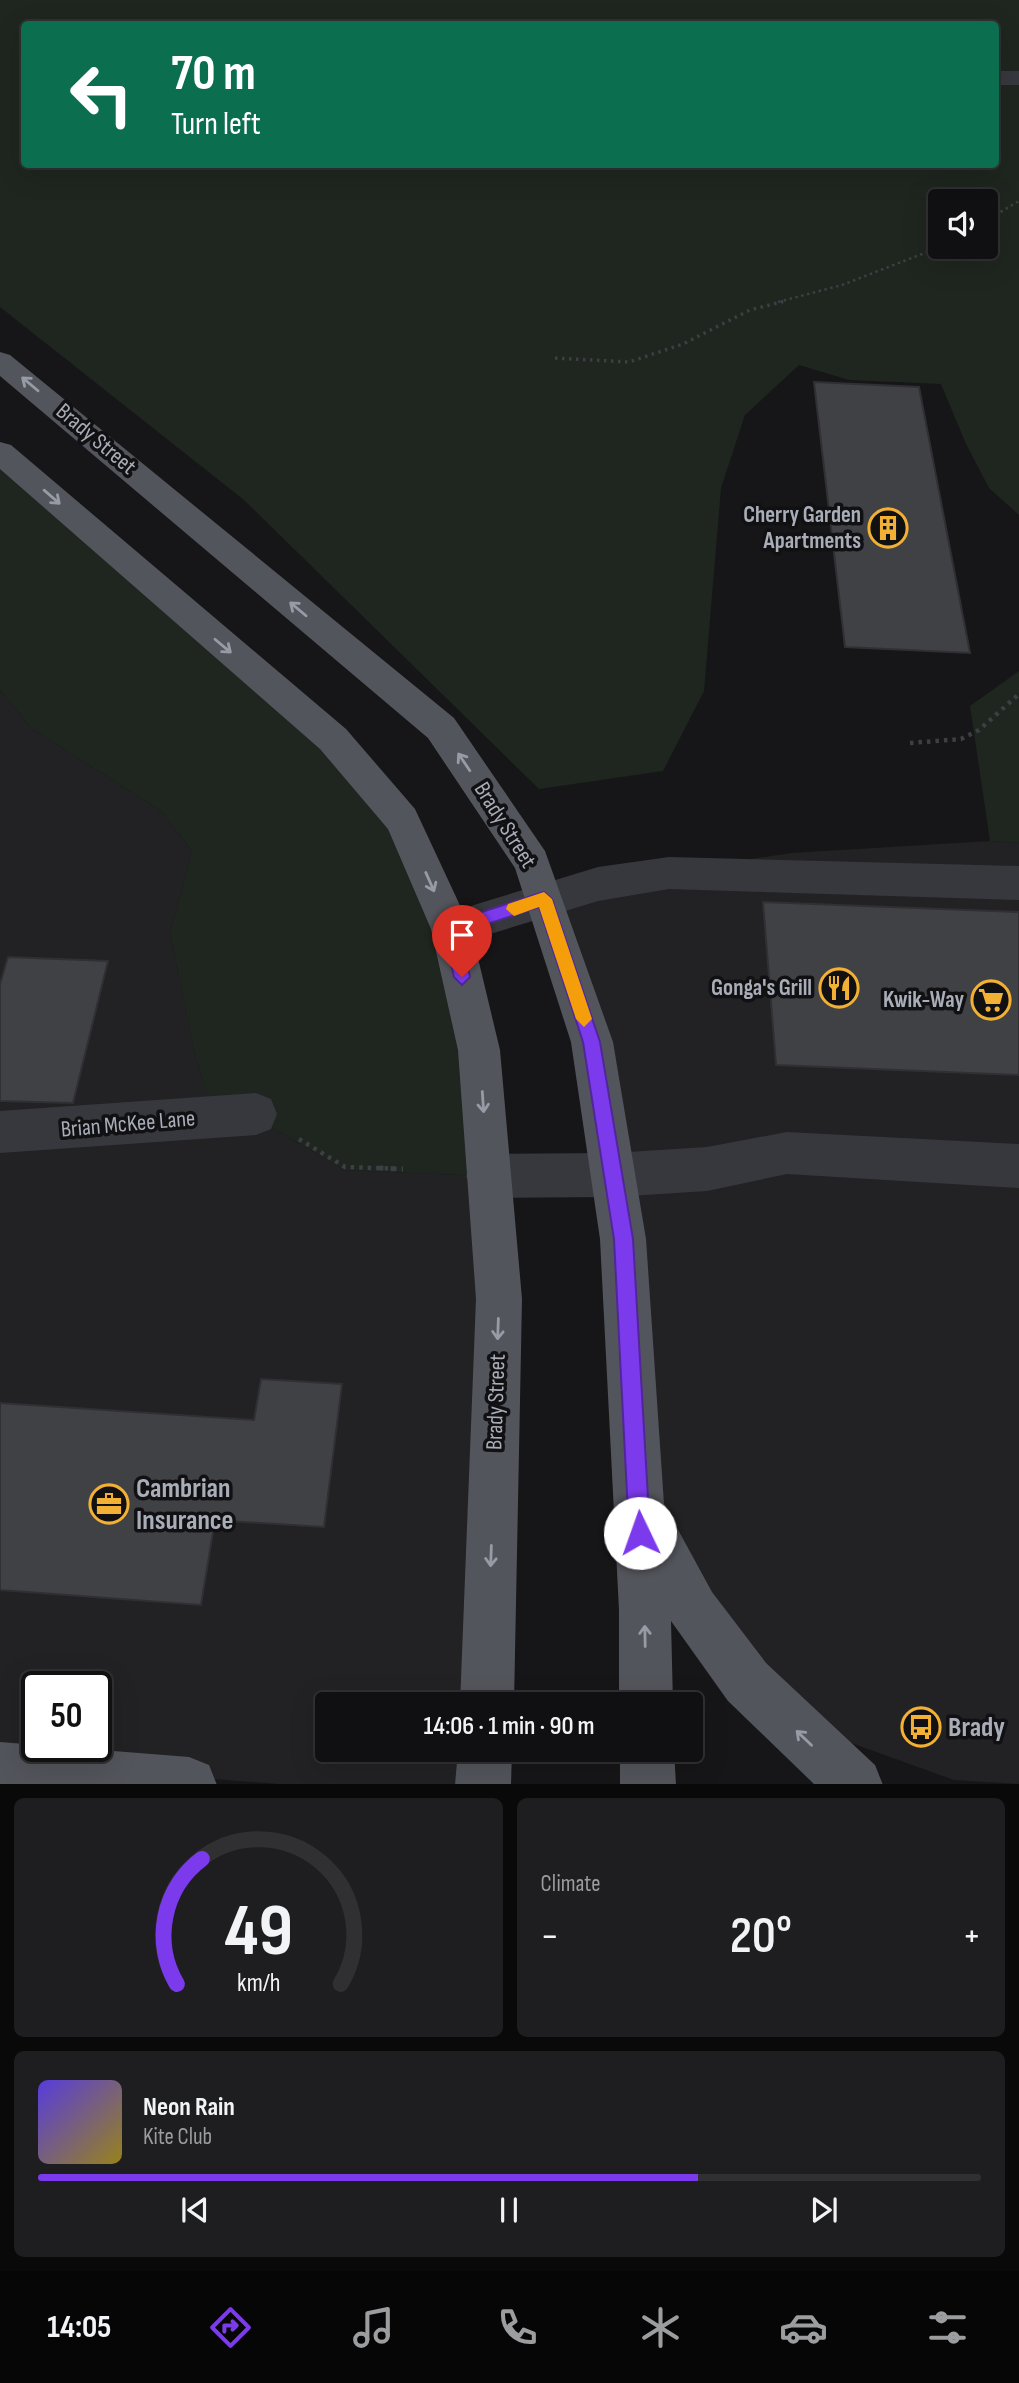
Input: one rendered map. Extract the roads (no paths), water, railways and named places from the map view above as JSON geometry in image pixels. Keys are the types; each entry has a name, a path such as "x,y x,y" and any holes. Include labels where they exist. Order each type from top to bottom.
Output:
{"main road":[{"name":"Brady Street","path":"0,361 441,728 532,862 592,1042 623,1239 646,1692"},
{"name":"Brady Street","path":"0,452 333,739 402,820 451,929 479,1050 499,1299 487,1692"},
{"path":"638,1507 694,1611 747,1682 855,1784"},
{"path":"483,1784 484,1762"},
{"path":"648,1762 648,1784"},
{"path":"0,1770 189,1784"}],"lane":[{"path":"999,78 1019,78"},
{"path":"451,929 598,884 668,873 1019,883"},
{"name":"Brian McKee Lane","path":"0,1132 21,1133 256,1114"},
{"path":"488,1176 613,1175 707,1169 787,1153 1019,1166"}],"place":[{"name":"Cherry Garden Apartments","path":"888,528"},
{"name":"Gonga's Grill","path":"839,988"},
{"name":"Kwik-Way","path":"991,1000"},
{"name":"Cambrian Insurance","path":"109,1504"},
{"name":"Brady","path":"921,1727"}]}
